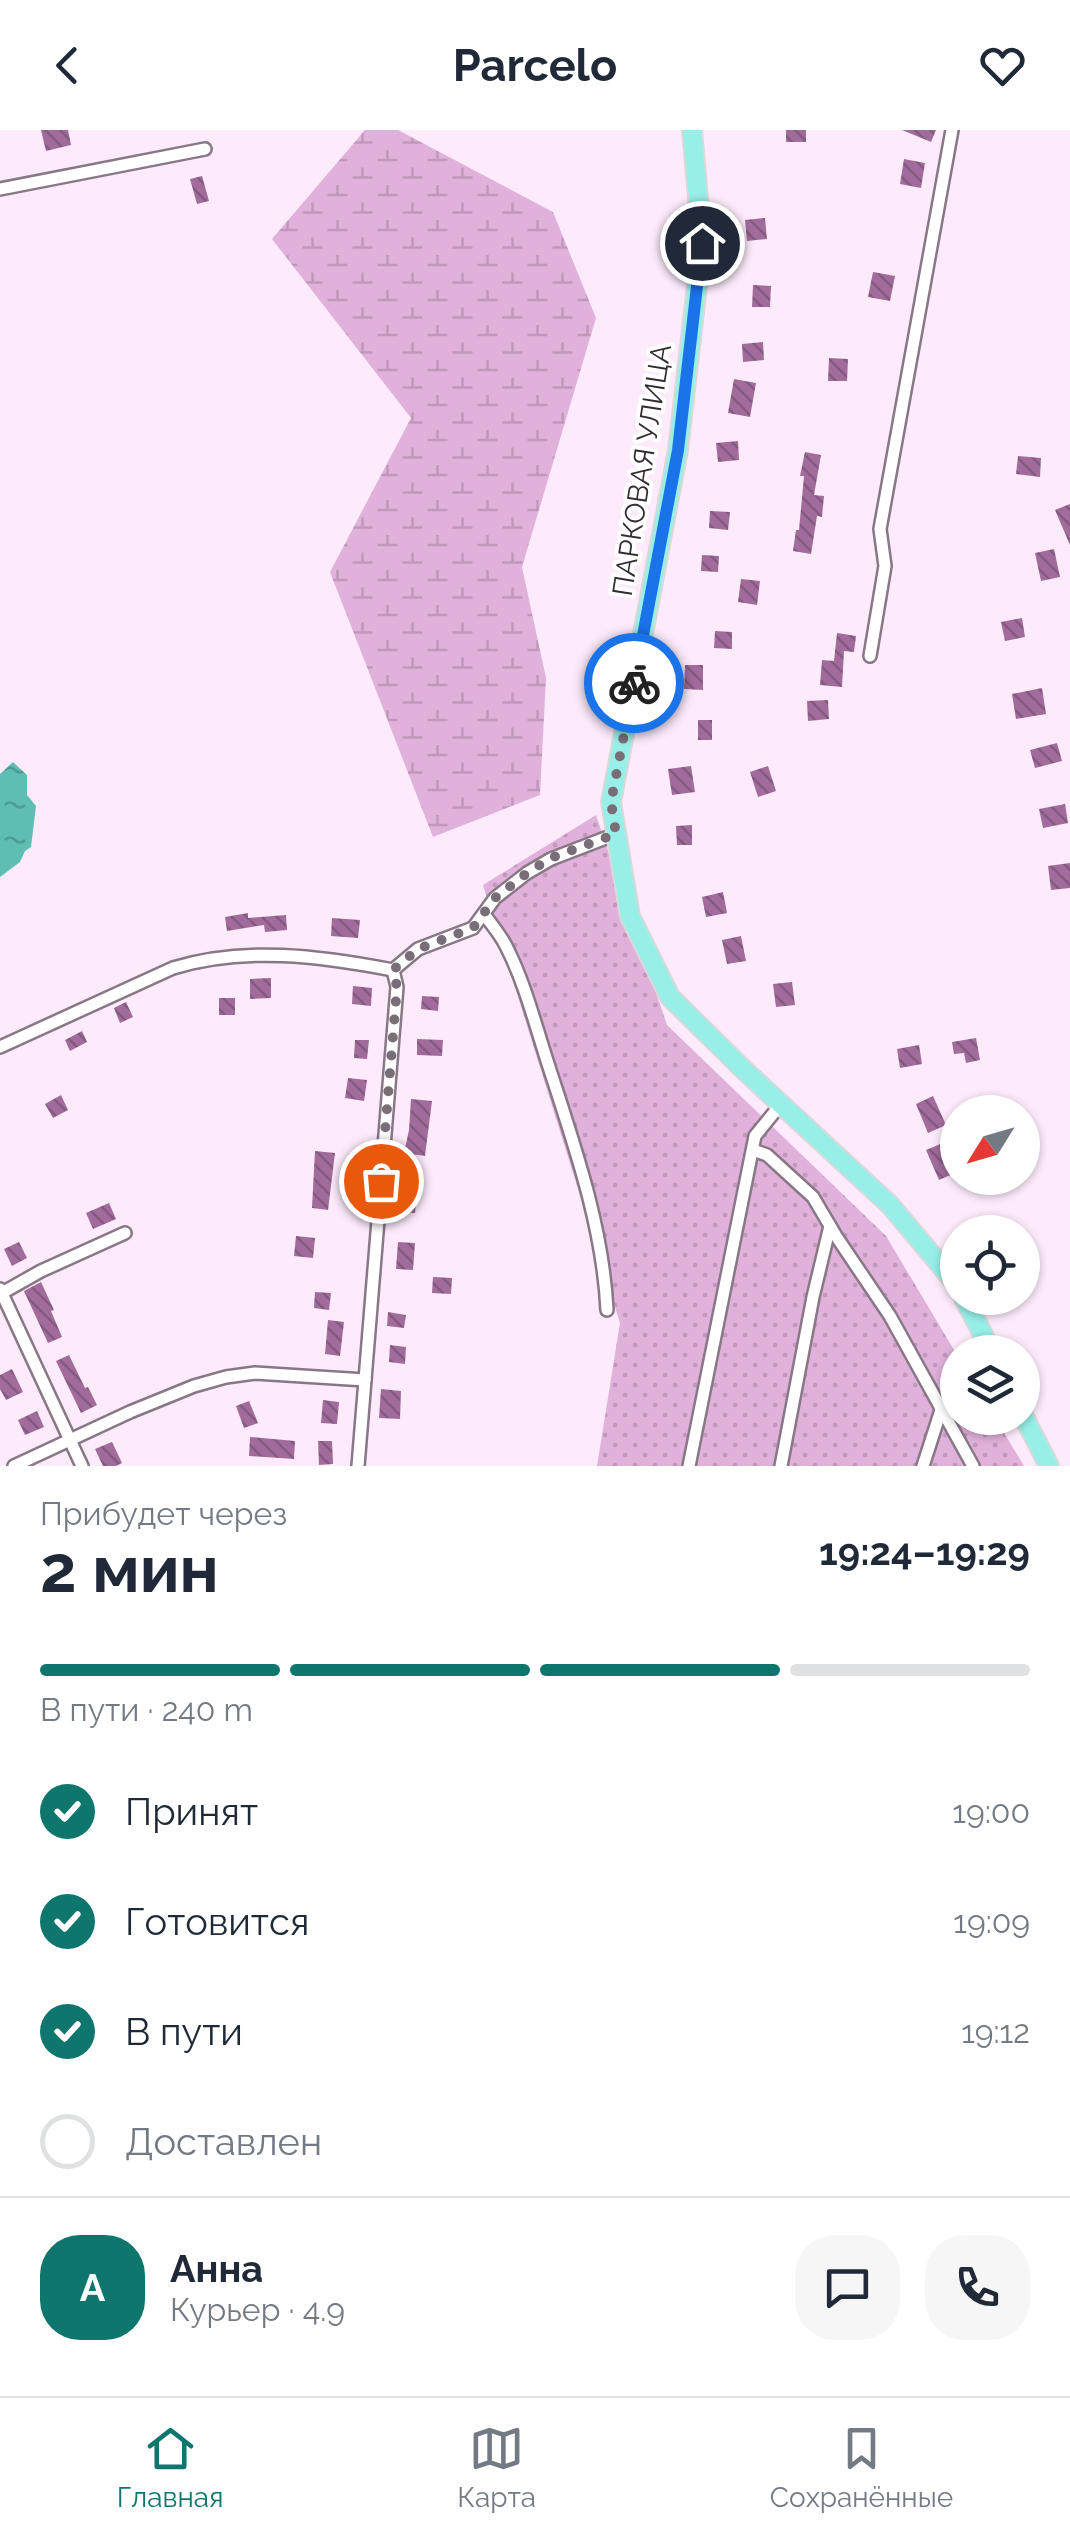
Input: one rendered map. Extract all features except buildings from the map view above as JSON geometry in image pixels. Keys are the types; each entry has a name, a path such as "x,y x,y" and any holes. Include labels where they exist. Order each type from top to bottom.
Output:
{"main road":[{"name":"ПАРКОВАЯ УЛИЦА","path":"692,130 702,243 678,450 611,802 630,916 670,997 890,1205 940,1265"},
{"path":"1033,1435 1049,1466"}],"street":[{"path":"870,656 885,566 880,529 952,130"},
{"path":"0,188 205,149"},
{"path":"0,1048 197,960 249,954 287,955 393,970 418,949 473,928 495,898 551,858 616,834"},
{"path":"484,914 505,943 521,982 586,1185 606,1285 607,1310"},
{"path":"358,1466 397,987 393,970"},
{"path":"689,1466 756,1136 781,1104"},
{"path":"753,1150 767,1155 813,1197 890,1316 940,1408"},
{"path":"782,1466 830,1226"},
{"path":"82,1466 1,1291 124,1233"},
{"path":"14,1466 194,1386 226,1377 255,1373 365,1380"},
{"path":"923,1466 940,1413"},
{"path":"955,1435 973,1466"}],"green space":[{"path":"365,130 398,130 553,212 596,318 522,567 546,678 540,795 433,837 330,572 411,418 272,239"},
{"path":"596,815 667,1025 886,1236 945,1335 940,1335 940,1435 1005,1435 1024,1466 597,1466 620,1323 483,885"}],"water":[{"path":"13,762 27,775 27,795 36,806 31,847 20,862 0,877 0,774"}],"way so far":[{"path":"381,1181 397,987 393,970 418,949 473,928 495,898 551,858 616,834 611,802 634,683"}],"route":[{"path":"634,683 678,450 702,243"}]}
